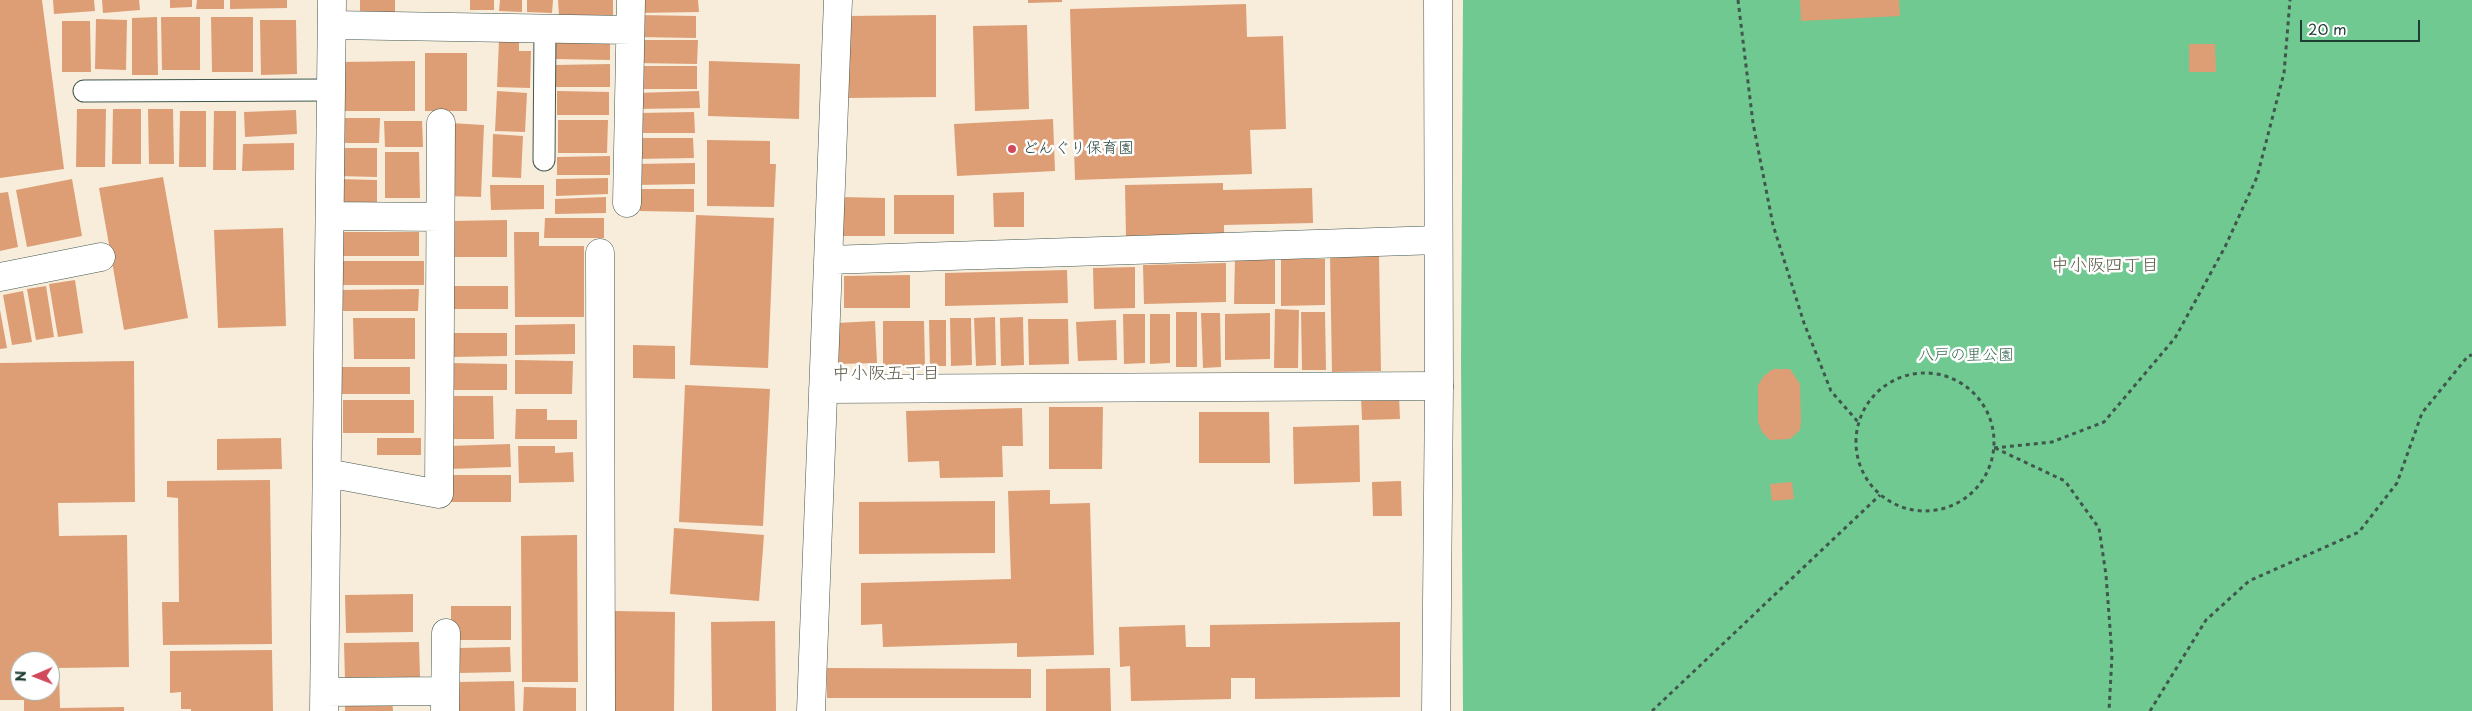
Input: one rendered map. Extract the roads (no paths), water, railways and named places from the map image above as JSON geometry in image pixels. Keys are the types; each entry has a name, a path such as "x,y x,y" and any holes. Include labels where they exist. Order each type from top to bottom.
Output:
{"street":[{"path":"627,203 631,0"},
{"path":"811,711 838,0"},
{"path":"1436,711 1439,386 1438,0"},
{"path":"446,633 445,701 324,701 332,12 545,28 630,30"},
{"path":"327,473 439,494 441,123"},
{"path":"330,216 440,216"},
{"path":"828,260 1438,240"},
{"path":"600,253 601,711"},
{"path":"0,277 101,257"},
{"path":"823,389 1439,386"}],"lane":[{"path":"544,160 545,28"},
{"path":"84,91 331,90"}],"place":[{"name":"どんぐり保育園","path":"1012,149"}],"district":[{"name":"中小阪四丁目","path":"2105,266"},
{"name":"中小阪五丁目","path":"886,374"}],"park label":[{"name":"八戸の里公園","path":"1966,356"}]}
